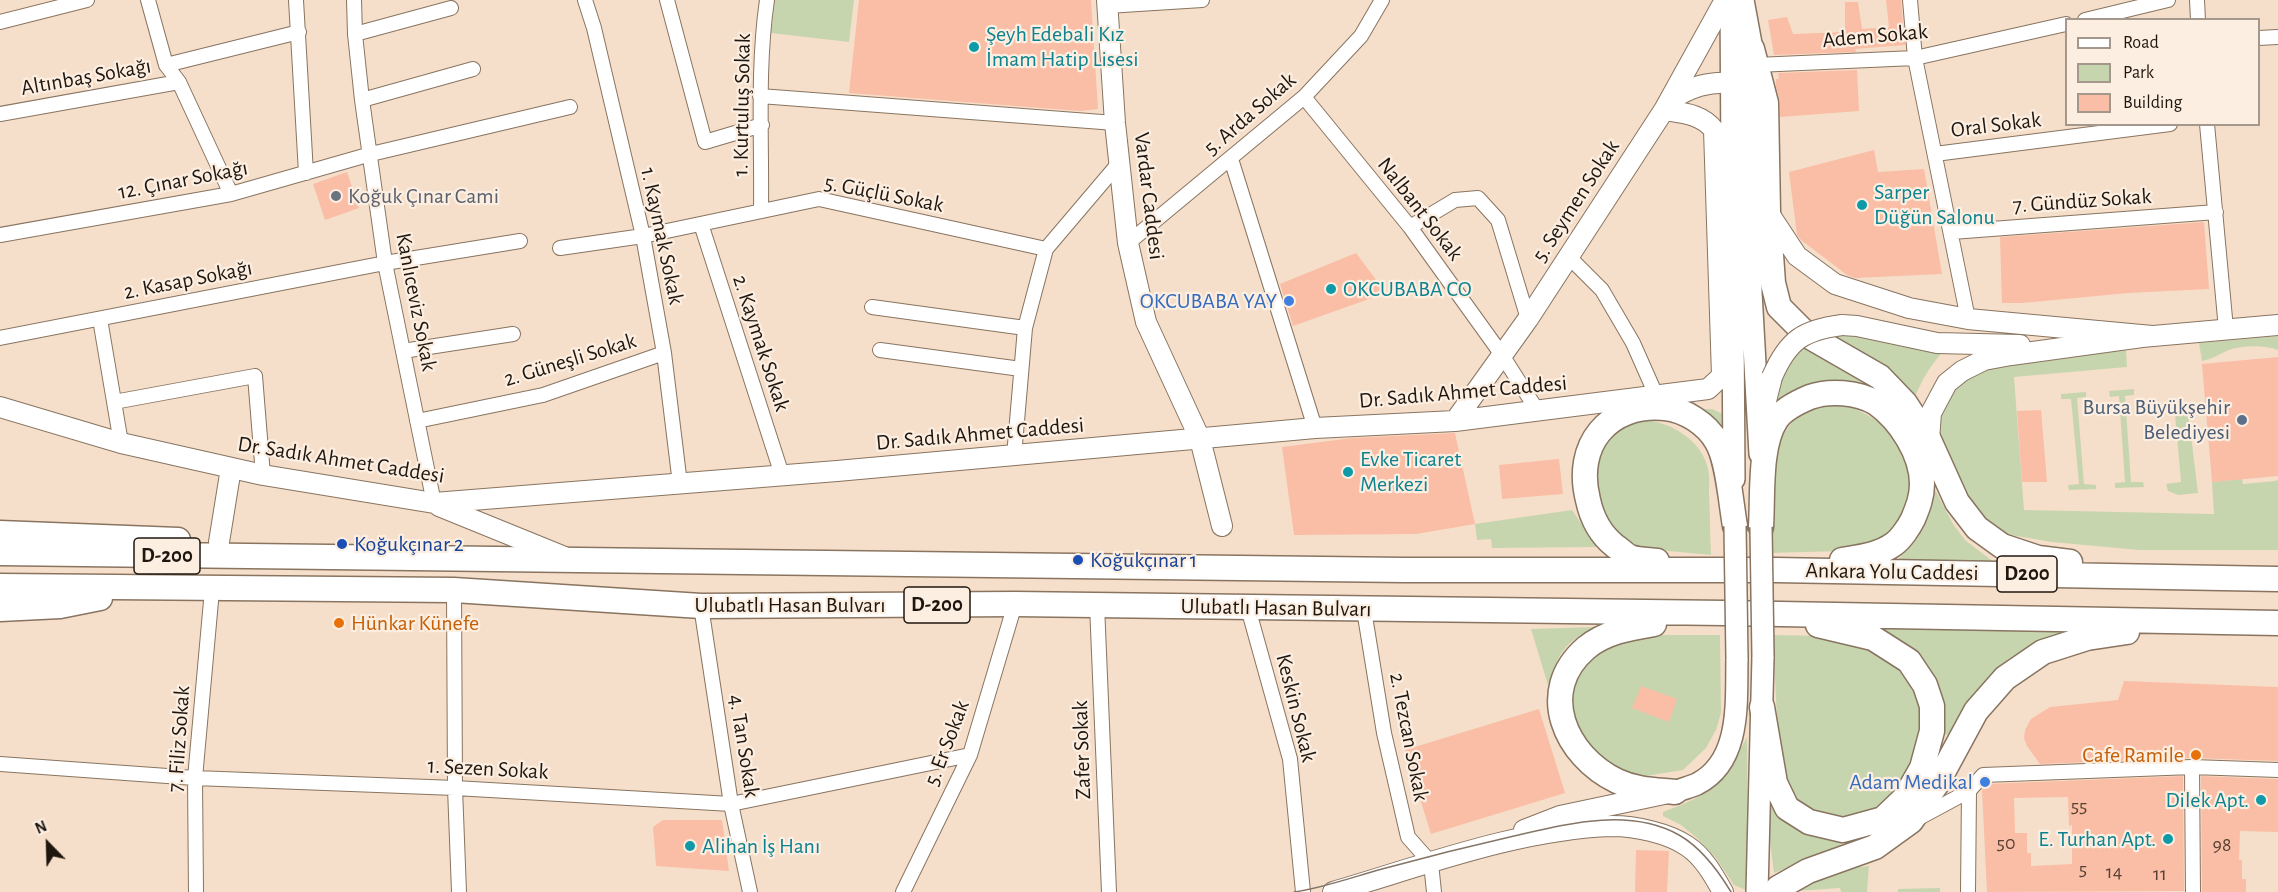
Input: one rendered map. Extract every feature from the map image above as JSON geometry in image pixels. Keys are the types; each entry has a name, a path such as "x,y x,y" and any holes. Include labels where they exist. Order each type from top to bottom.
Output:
{"highway":[{"path":"1754,57 1766,103 1768,212 1773,283 1779,306 1807,335 1880,377 1905,403 1929,440 1957,502 1977,528 2002,546 2038,558 2225,578"},
{"path":"1761,527 1766,443 1777,419 1797,403 1819,394 1848,393 1874,402 1891,416 1908,439 1919,462 1922,483 1920,503 1911,525 1895,544 1874,555 1776,570"},
{"path":"1722,570 1630,557 1605,537 1591,514 1583,482 1586,456 1598,434 1619,415 1646,407 1676,410 1701,423 1718,442 1724,461 1735,526"},
{"path":"0,533 219,542 335,559"},
{"name":"Ulubatlı Hasan Bulvarı","path":"0,554 1404,570 1722,570"},
{"name":"Ankara Yolu Caddesi","path":"1722,570 2278,579"},
{"name":"Ulubatlı Hasan Bulvarı","path":"0,586 212,590 454,590 700,606 1015,604 1725,613"},
{"path":"0,609 60,606 149,588"},
{"path":"1675,792 1644,790 1619,782 1597,770 1568,735 1562,717 1560,696 1565,676 1574,660 1588,647 1624,628 1725,613"},
{"name":"Ankara Yolu Caddesi","path":"1725,613 2278,623"},
{"path":"1762,707 1775,783 1787,808 1809,822 1842,830 1883,819 1905,798 1922,768 1932,730 1932,706 1925,685 1909,661 1874,638 1778,615"},
{"path":"1775,892 1808,871 1875,847 1911,821 1936,786 1976,711 2005,678 2043,652 2087,638 2197,622"}],"main road":[{"path":"1675,792 1699,783 1719,764 1732,740 1736,715 1731,0"},
{"path":"1743,0 1754,57 1751,292 1759,430 1763,657 1757,892"}],"street":[{"path":"0,22 87,0"},
{"path":"148,0 166,64 179,82 231,194"},
{"path":"296,0 306,173"},
{"name":"Kanlıceviz Sokak","path":"354,0 355,34 384,263 434,503"},
{"name":"1. Kaymak Sokak","path":"585,0 594,28 643,236 664,352 680,484"},
{"path":"667,0 705,142 762,125"},
{"name":"1. Kurtuluş Sokak","path":"761,210 760,96 767,0"},
{"path":"1107,3 1203,0"},
{"name":"5. Arda Sokak","path":"1128,243 1304,97 1361,36 1382,0"},
{"name":"5. Seymen Sokak","path":"1455,421 1528,319 1667,105 1725,0"},
{"path":"1910,0 1915,58 1968,319"},
{"path":"2093,18 2168,0"},
{"path":"2197,0 2198,18"},
{"name":"Vardar Caddesi","path":"1107,3 1115,90 1115,123 1128,243 1146,322 1200,439 1222,526"},
{"path":"355,34 451,8"},
{"name":"Adem Sokak","path":"1754,57 1915,58 2065,24"},
{"name":"Altınbaş Sokağı","path":"166,64 299,32"},
{"path":"2260,38 2278,36"},
{"path":"363,100 473,69"},
{"name":"Altınbaş Sokağı","path":"0,114 179,82"},
{"path":"1667,105 1685,90 1702,84 1732,83"},
{"path":"760,96 1115,123"},
{"name":"Nalbant Sokak","path":"1304,97 1410,227 1502,355 1537,411"},
{"name":"Dr. Sadık Ahmet Caddesi","path":"0,407 121,443 231,468 434,503 1014,456 1315,428 1455,421 1708,389 1722,376 1714,130 1709,123 1667,105"},
{"name":"12. Çınar Sokağı","path":"0,236 231,194 371,154 570,107"},
{"name":"Oral Sokak","path":"1935,154 2154,126"},
{"path":"2206,126 2226,329"},
{"path":"1231,159 1315,428"},
{"path":"1014,456 1025,328 1046,249 1119,163"},
{"path":"1410,227 1455,200 1478,198 1498,220 1528,319"},
{"name":"5. Güçlü Sokak","path":"560,248 643,236 819,199 1046,249"},
{"path":"1768,212 1797,256 1835,284 1909,308 1968,319 2152,336"},
{"name":"7. Gündüz Sokak","path":"1952,232 2216,212"},
{"name":"2. Kaymak Sokak","path":"701,224 782,475"},
{"name":"2. Kasap Sokağı","path":"0,338 384,263 520,241"},
{"path":"1569,257 1602,290 1633,343 1656,395"},
{"path":"872,307 1025,328"},
{"path":"100,319 121,443"},
{"path":"1929,440 1931,413 1947,383 1962,371 1984,360 2152,336 2278,325"},
{"path":"1759,430 1772,377 1781,355 1800,337 1818,328 1857,326 1937,343 2074,346"},
{"path":"402,351 513,334"},
{"path":"880,350 1021,369"},
{"name":"2. Güneşli Sokak","path":"417,421 543,395 664,352"},
{"path":"114,402 255,376 263,475"},
{"path":"219,542 231,468"},
{"path":"434,503 575,560"},
{"name":"7. Filiz Sokak","path":"196,892 195,778 212,590"},
{"path":"454,590 455,788 459,892"},
{"name":"5. Er Sokak","path":"903,892 970,755 1015,604"},
{"name":"4. Tan Sokak","path":"700,606 731,804 750,892"},
{"name":"Zafer Sokak","path":"1097,606 1109,892"},
{"name":"Keskin Sokak","path":"1248,608 1290,759 1302,892"},
{"name":"2. Tezcan Sokak","path":"1364,610 1384,733 1408,837 1431,863"},
{"name":"1. Sezen Sokak","path":"0,764 195,778 455,788 731,804 970,755"},
{"path":"1911,821 1944,806 1969,791 1983,775 2192,767 2278,770"},
{"path":"2192,767 2193,892"},
{"path":"1968,892 1969,791"},
{"path":"1469,852 1560,816 1675,792"},
{"path":"1333,892 1521,839 1614,826 1665,836 1687,846 1703,861 1723,892"},
{"path":"1431,863 1434,892"}],"green space":[{"path":"775,0 854,0 849,42 771,33"},
{"path":"1818,328 1951,343 1929,370 1913,402"},
{"path":"2278,336 2278,350 2247,346 2229,350 2202,361 2199,343"},
{"path":"1802,341 1864,384 1821,383 1792,392 1783,399 1776,399 1778,384"},
{"path":"2126,350 2127,367 2014,377 2024,510 2214,514 2212,482 2242,479 2243,484 2278,479 2278,550 2139,550 2052,542 1999,533 1970,504 1938,440 1937,410 1948,394 1972,373 1994,360"},
{"path":"2134,389 2134,395 2125,396 2131,482 2143,482 2144,487 2115,488 2115,483 2125,482 2119,396 2110,397 2109,391"},
{"path":"2086,392 2086,397 2077,398 2084,484 2096,485 2096,489 2069,490 2068,485 2079,484 2071,399 2061,399 2061,394"},
{"path":"1832,405 1852,407 1869,416 1885,426 1898,442 1908,466 1911,486 1908,506 1899,525 1887,537 1843,551 1769,553 1774,448 1795,418 1810,409"},
{"path":"1701,409 1712,409 1723,414 1722,435"},
{"path":"2188,411 2198,493 2178,495 2168,491 2166,484 2181,482 2175,414"},
{"path":"1646,420 1676,429 1693,442 1705,459 1709,475 1711,555 1637,548 1609,526 1591,487 1593,466 1610,437 1625,426"},
{"path":"1932,484 1953,524 1965,540 1995,563 1892,565 1917,539 1927,520"},
{"path":"1572,510 1597,547 1492,548 1491,539 1477,540 1475,524"},
{"path":"1595,627 1576,638 1564,650 1548,685 1531,629"},
{"path":"1877,627 2079,629 2040,642 2003,663 1979,689 1954,736 1943,734"},
{"path":"1643,635 1720,635 1721,713 1716,730 1706,748 1683,770 1639,777 1618,771 1586,743 1574,722 1570,699 1576,675 1602,645"},
{"path":"1773,635 1822,636 1886,653 1921,691 1925,732 1903,783 1880,805 1860,816 1838,817 1815,811 1798,803 1788,788 1779,764"},
{"path":"1747,737 1748,891 1734,885 1716,858 1697,838 1681,825 1663,816 1663,812 1694,799 1715,785 1731,766"},
{"path":"1770,796 1841,837 1841,846 1774,873 1770,841"},
{"path":"1869,866 1867,892 1841,892 1840,888 1781,892 1844,869"},
{"path":"1940,888 1940,892 1898,892 1898,889"}],"building":[{"name":"Şeyh Edebali Kız İmam Hatip Lisesi","path":"859,0 1091,0 1098,109 1080,111 849,93"},
{"path":"1886,0 1901,0 1905,45 1855,49 1856,52 1774,55 1768,20 1787,17 1793,34 1845,32 1845,2 1858,2 1862,29 1889,27"},
{"path":"1857,70 1859,111 1780,117 1780,102 1776,86 1776,79 1779,79 1778,73"},
{"name":"Sarper Düğün Salonu","path":"1874,150 1878,172 1924,169 1942,274 1855,278 1847,275 1797,235 1789,172"},
{"name":"Koğuk Çınar Cami","path":"347,172 359,208 325,220 313,184"},
{"path":"2204,222 2209,289 2002,303 2000,237"},
{"name":"OKCUBABA CO","path":"1356,253 1386,293 1293,326 1280,284"},
{"name":"Bursa Büyükşehir Belediyesi","path":"2278,357 2278,476 2212,482 2202,364"},
{"path":"2041,410 2047,482 2022,482 2017,411"},
{"path":"1455,433 1475,524 1416,534 1294,535 1282,447 1352,438"},
{"path":"1559,459 1563,494 1502,499 1499,465"},
{"path":"2124,681 2278,687 2278,761 2192,758 2040,764 2024,738 2025,730 2031,719 2050,707 2118,700"},
{"path":"1641,686 1677,699 1669,722 1632,708"},
{"path":"1539,709 1565,793 1431,834 1405,750"},
{"path":"2183,776 2184,891 1987,892 1982,790 1987,784","holes":["2068,797 2069,826 2072,825 2072,864 2031,866 2031,853 2027,853 2027,833 2015,833 2014,798"]},
{"path":"2201,776 2278,779 2278,832 2240,831 2239,860 2242,860 2242,879 2246,879 2246,892 2202,892"},
{"name":"Alihan İş Hanı","path":"663,820 722,820 729,871 656,866 653,827"},
{"path":"1636,850 1669,851 1667,892 1635,892"}],"tram line":[{"path":"1294,892 1534,831 1597,820 1639,822 1679,835 1708,860 1731,892"}],"place":[{"name":"Şeyh Edebali Kız İmam Hatip Lisesi","path":"974,47"},
{"name":"Koğuk Çınar Cami","path":"336,196"},
{"name":"Sarper Düğün Salonu","path":"1862,205"},
{"name":"OKCUBABA CO","path":"1331,289"},
{"name":"OKCUBABA YAY","path":"1289,301"},
{"name":"Bursa Büyükşehir Belediyesi","path":"2242,420"},
{"name":"Evke Ticaret Merkezi","path":"1348,472"},
{"name":"Koğukçınar 2","path":"342,544"},
{"name":"Koğukçınar 1","path":"1078,560"},
{"name":"Hünkar Künefe","path":"339,623"},
{"name":"Cafe Ramile","path":"2196,755"},
{"name":"Adam Medikal","path":"1985,782"},
{"name":"Dilek Apt.","path":"2261,800"},
{"name":"E. Turhan Apt.","path":"2168,839"},
{"name":"Alihan İş Hanı","path":"690,846"}]}
